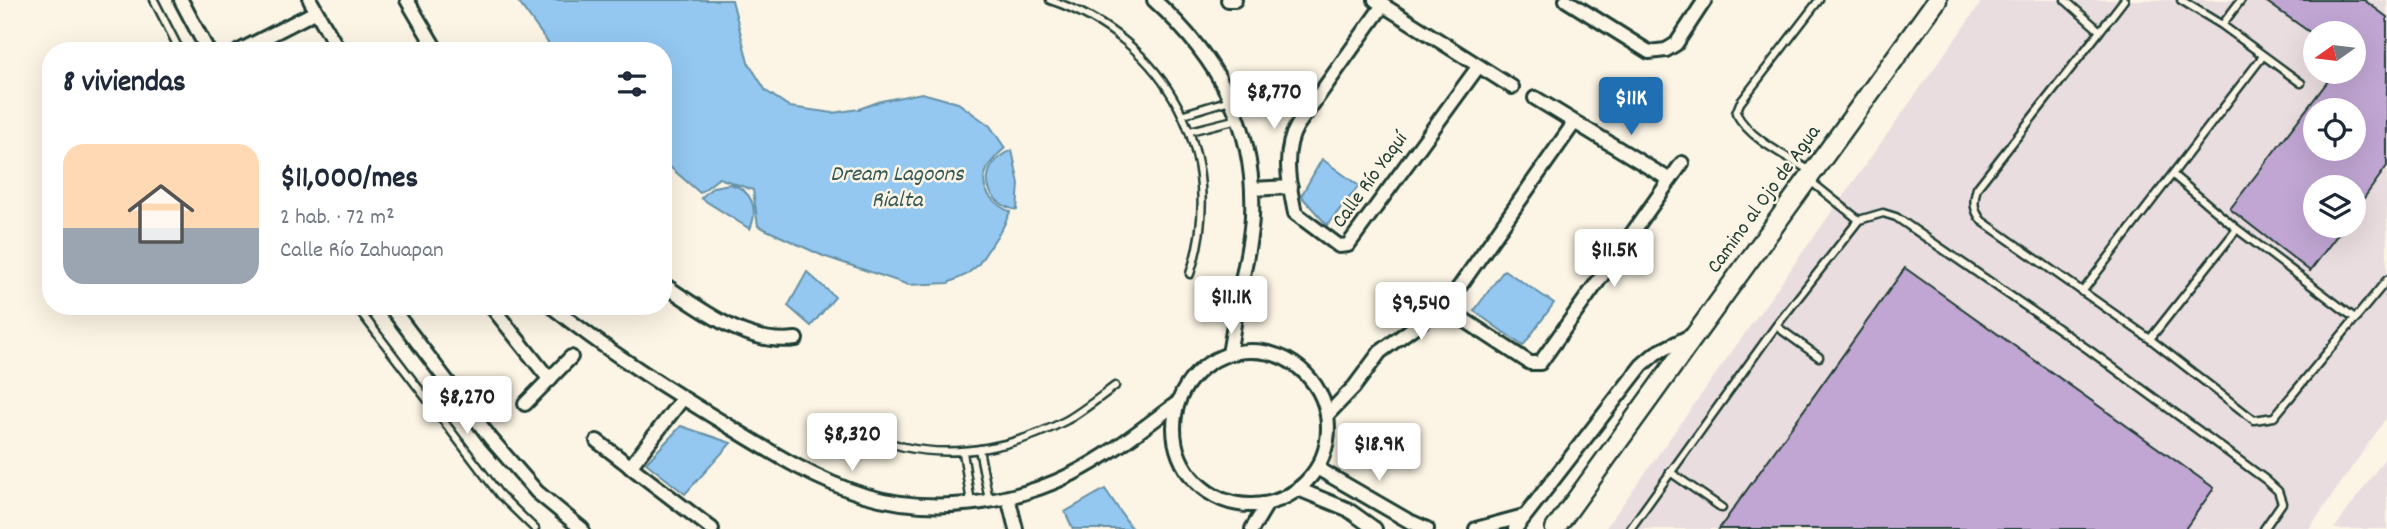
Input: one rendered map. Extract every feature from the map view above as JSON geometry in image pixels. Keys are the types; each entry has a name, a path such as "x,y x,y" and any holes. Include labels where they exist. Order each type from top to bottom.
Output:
{"street":[{"path":"181,0 203,42"},
{"path":"407,0 432,42"},
{"path":"1154,0 1175,19 1213,65 1231,99 1250,164 1252,189 1249,248 1229,353"},
{"path":"1228,0 1235,0"},
{"path":"1566,0 1649,52 1666,50 1676,44 1705,0"},
{"name":"Camino al Ojo de Agua","path":"1555,529 1937,0"},
{"name":"Calle Río Yaquí","path":"1478,67 1346,247 1339,246 1295,213 1287,149 1290,137 1379,3 1512,87"},
{"path":"254,42 313,6 333,42"},
{"path":"1535,98 1670,180"},
{"path":"1327,415 1354,387 1380,352 1443,306 1455,293 1574,123"},
{"path":"1443,306 1530,363 1540,363 1682,163"},
{"path":"1252,189 1291,187"},
{"path":"672,290 733,327 763,339 796,339"},
{"path":"397,315 491,439 537,492 582,529"},
{"path":"498,315 550,380"},
{"path":"563,315 605,348 775,454 822,479 866,495 936,505 1008,497 1071,475 1120,446 1177,403"},
{"path":"1515,529 1642,365 1656,353 1696,333"},
{"path":"1255,350 1281,356 1302,370 1311,380 1319,391 1327,415 1326,443 1317,468 1298,489 1267,503 1244,505 1222,499 1202,488 1186,470 1176,449 1173,426 1177,403 1189,381 1207,363 1229,353 1255,350"},
{"path":"525,404 571,357"},
{"path":"630,467 682,398"},
{"path":"597,441 712,529"},
{"path":"1317,468 1427,529"},
{"path":"1298,489 1347,509 1375,529"},
{"path":"1008,497 1016,529"},
{"path":"1252,529 1267,503"},
{"path":"1476,529 1524,516"}],"lane":[{"path":"154,0 175,42"},
{"path":"1050,0 1086,15 1125,42 1167,86 1184,114 1190,131 1202,201 1201,233 1190,274"},
{"path":"1819,0 1740,103 1736,113 1742,124 1811,176 1859,220"},
{"path":"2065,0 2100,31"},
{"path":"2124,0 1977,188 1975,209 1982,221 2150,339 2246,416 2261,420 2274,416 2387,280"},
{"path":"2181,0 2222,25 2301,83"},
{"path":"2222,25 2241,0"},
{"path":"2082,292 2263,56"},
{"path":"1184,114 1231,99"},
{"path":"1190,131 1238,119"},
{"path":"2173,175 2237,229 2356,319"},
{"path":"1630,529 1776,326 1859,220 1883,213 1896,216 2089,350 2266,480 2278,491 2282,503 2264,529"},
{"path":"2150,339 2237,229"},
{"path":"363,315 499,494 535,529"},
{"path":"1776,326 1819,357"},
{"path":"832,423 905,447 963,452 1013,442 1047,429 1069,419 1115,386"},
{"path":"979,449 989,500"},
{"path":"963,452 971,503"},
{"path":"1670,472 1722,508"}],"shaded area":[{"path":"1983,0 2387,0 2387,417 2309,529 1605,529"},
{"path":"2387,455 2387,529 2334,529"}],"water":[{"name":"Dream Lagoons Rialta","path":"517,0 732,0 748,62 766,91 790,107 833,113 922,93 958,103 990,126 1005,148 989,166 984,182 991,198 1010,212 978,265 966,275 948,283 909,285 823,256 758,226 753,190 719,178 700,193 672,169 672,42 547,42"},
{"path":"1012,150 1019,184 1017,210 996,200 988,183 993,164"},
{"path":"1322,159 1359,186 1327,225 1301,196"},
{"path":"730,184 744,191 752,201 754,214 750,229 701,198 713,187"},
{"path":"1504,270 1554,303 1523,346 1474,311"},
{"path":"807,272 835,297 811,326 788,306"},
{"path":"681,426 731,443 685,494 646,463"},
{"path":"1105,489 1132,529 1073,529 1065,512"}],"building":[{"path":"2264,0 2364,0 2387,17 2387,166 2366,195 2366,175 2303,175 2303,238 2335,238 2310,271 2230,209 2303,114 2303,161 2366,161 2366,98 2315,98 2326,84 2366,84 2366,21 2303,21 2303,27"},
{"path":"1905,268 2214,488 2185,529 1719,529"}]}
